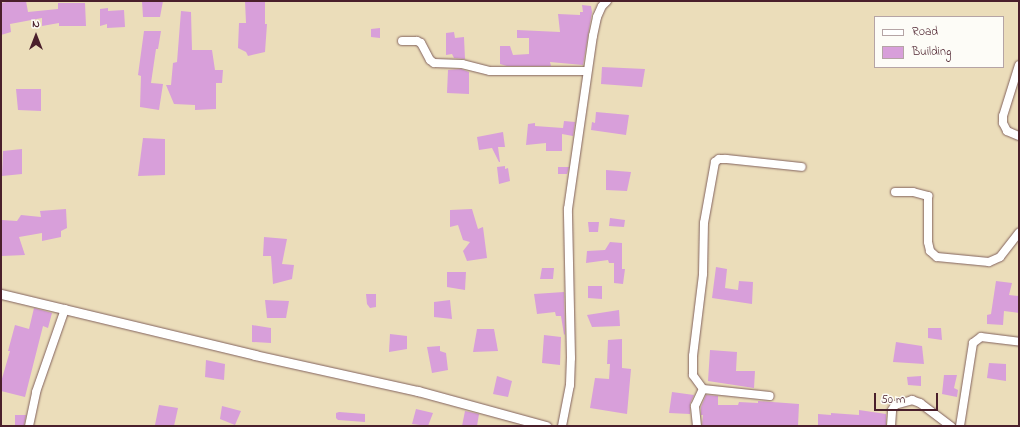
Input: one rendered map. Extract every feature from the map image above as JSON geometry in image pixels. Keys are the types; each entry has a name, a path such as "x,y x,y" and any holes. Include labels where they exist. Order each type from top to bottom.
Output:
{"street":[{"path":"562,426 570,385 572,358 568,209 587,71 597,17 602,6 607,1"},
{"path":"402,41 417,41 421,43 430,60 434,63 462,64 490,71 587,71"},
{"path":"1019,65 1003,116 1003,123 1007,131 1019,136"},
{"path":"703,390 693,375 693,356 703,274 704,223 715,162 719,159 726,159 802,167"},
{"path":"895,192 913,192 928,196 928,242 930,251 936,257 989,262 1000,257 1019,233"},
{"path":"1,294 255,356 418,391 546,426"},
{"path":"29,426 36,392 65,309"},
{"path":"960,426 973,343 981,337 1019,342"},
{"path":"703,390 770,396"},
{"path":"697,426 695,406 703,390"},
{"path":"891,426 892,410 895,405 912,400 920,403 951,426"}],"building":[{"path":"26,1 28,12 58,9 58,3 85,3 86,26 59,26 59,23 42,26 42,18 10,24 11,32 1,35 1,3"},
{"path":"142,1 163,1 160,17 143,17"},
{"path":"245,1 265,1 265,24 267,24 265,52 248,56 246,52 238,48 239,23 246,23"},
{"path":"582,5 591,6 592,12 583,65 550,62 551,66 507,66 500,64 500,46 510,46 513,55 529,54 529,38 517,38 517,30 560,32 558,14 580,15 580,12 583,12"},
{"path":"108,8 108,11 124,10 125,27 107,28 107,24 100,26 100,9"},
{"path":"181,11 191,12 192,50 212,50 215,70 223,70 222,83 216,83 216,109 195,110 195,105 174,104 166,85 171,85 173,63 177,62"},
{"path":"380,28 380,38 371,37 371,29"},
{"path":"144,31 161,31 158,49 156,49 151,83 163,84 159,110 140,107 141,76 138,75"},
{"path":"454,32 455,38 464,37 465,59 454,58 452,54 446,55 446,33"},
{"path":"602,67 645,69 642,87 601,84"},
{"path":"461,69 469,72 469,94 447,93 448,70"},
{"path":"16,89 41,89 41,111 18,110"},
{"path":"596,112 629,115 626,135 591,130 592,122 595,123"},
{"path":"564,121 575,122 573,136 562,134 562,151 546,151 546,143 526,145 528,124 535,123 535,126 563,128"},
{"path":"503,132 505,147 498,147 499,162 492,148 479,150 477,137"},
{"path":"143,138 165,139 165,175 138,176"},
{"path":"22,149 22,174 2,176 3,151"},
{"path":"505,166 505,169 508,168 510,181 499,184 497,167"},
{"path":"558,167 569,167 567,174 558,174"},
{"path":"606,170 631,172 627,191 606,190"},
{"path":"66,209 67,228 61,231 61,237 42,241 42,233 19,237 25,255 2,256 2,220 17,221 21,215 41,217 40,211"},
{"path":"472,209 478,229 483,227 487,258 467,261 463,251 470,242 463,240 458,225 450,227 450,210"},
{"path":"610,218 625,220 624,227 609,226"},
{"path":"588,222 599,222 598,232 589,232"},
{"path":"264,237 287,239 282,264 294,265 292,279 273,284 271,256 263,256"},
{"path":"610,242 622,243 622,269 625,269 623,284 614,283 614,263 609,263 608,260 586,263 587,251 605,250"},
{"path":"716,267 727,269 725,288 738,290 739,281 753,282 752,304 712,298"},
{"path":"542,268 554,268 553,279 540,279"},
{"path":"447,272 466,272 465,290 447,287"},
{"path":"996,281 1012,283 1009,295 1019,296 1019,313 1004,311 1003,325 987,324 987,315 991,314"},
{"path":"588,286 602,286 602,299 588,298"},
{"path":"564,292 564,335 561,316 556,316 555,312 537,314 534,294"},
{"path":"366,294 376,294 376,307 370,308 367,304"},
{"path":"265,300 289,301 286,318 267,318"},
{"path":"450,300 452,319 434,317 434,302"},
{"path":"34,308 52,313 48,328 43,326 25,397 1,391 1,382 10,351 8,351 15,325 29,329"},
{"path":"619,310 620,326 592,327 587,315"},
{"path":"252,325 271,328 271,343 252,342"},
{"path":"928,328 941,328 942,340 928,338"},
{"path":"477,329 494,329 498,351 473,352"},
{"path":"390,334 407,336 407,349 389,352"},
{"path":"544,335 561,337 560,365 542,363"},
{"path":"622,339 622,368 631,369 627,414 590,408 595,378 609,379 610,364 607,364 608,340"},
{"path":"896,342 922,346 924,364 893,362"},
{"path":"440,346 440,351 446,353 448,370 432,373 427,347"},
{"path":"710,350 737,352 736,371 755,371 754,388 708,381"},
{"path":"206,360 225,364 224,380 205,377"},
{"path":"989,363 1006,364 1006,381 987,378"},
{"path":"944,375 957,375 954,388 958,390 957,397 942,394"},
{"path":"497,376 512,381 508,397 493,394"},
{"path":"921,376 921,386 908,385 907,377"},
{"path":"672,392 694,395 690,404 690,414 669,413"},
{"path":"706,395 718,396 718,405 738,405 739,402 758,403 758,401 799,404 798,426 702,426 703,415 701,415 701,407"},
{"path":"159,405 178,408 174,426 155,425"},
{"path":"222,406 241,411 235,425 220,419"},
{"path":"416,409 433,413 428,426 412,424"},
{"path":"859,410 886,414 886,426 818,426 818,414 831,415 831,413 859,415"},
{"path":"465,411 479,414 477,426 462,426"},
{"path":"336,413 365,414 365,422 338,420 336,418"},
{"path":"15,415 26,415 24,425 15,425"}]}
